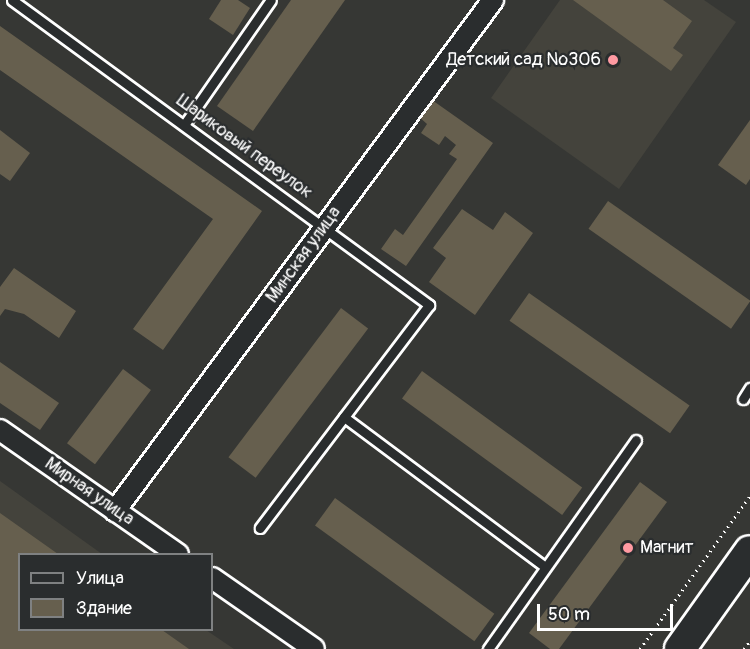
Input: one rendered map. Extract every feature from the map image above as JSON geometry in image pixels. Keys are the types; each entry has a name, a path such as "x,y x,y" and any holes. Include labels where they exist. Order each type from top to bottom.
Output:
{"main road":[{"path":"680,649 750,551"}],"street":[{"name":"Минская улица","path":"116,511 493,0"},
{"name":"Мирная улица","path":"0,430 175,553"},
{"path":"213,579 314,649"}],"lane":[{"name":"Шариковый переулок","path":"12,0 326,226 429,304 344,417"},
{"path":"184,125 271,0"},
{"path":"742,399 750,388"},
{"path":"260,528 344,417 546,567"},
{"path":"488,649 636,440"}],"path":[{"path":"640,649 750,496"},
{"path":"744,649 750,641"}],"shaded area":[{"name":"Детский сад №306","path":"560,0 704,0 736,22 619,189 491,98"},
{"path":"0,481 101,553 18,553 18,631 207,631 234,649 0,649"}],"building":[{"path":"221,0 238,0 250,8 233,35 209,19"},
{"path":"291,0 345,0 253,131 217,106"},
{"path":"573,0 663,0 692,21 673,48 683,55 671,71"},
{"path":"0,26 262,211 163,350 133,329 213,219 0,70"},
{"path":"432,100 493,143 406,266 381,249 395,229 403,235 457,159 449,154 456,145 445,136 439,145 421,133 427,124 418,116"},
{"path":"750,120 750,179 746,185 718,165"},
{"path":"0,130 30,153 10,181 0,174"},
{"path":"608,201 750,300 731,329 588,229"},
{"path":"462,209 493,230 505,212 533,233 475,315 429,282 446,258 433,248"},
{"path":"14,268 76,311 59,338 24,314 5,309 0,316 0,287"},
{"path":"529,293 690,405 670,433 509,321"},
{"path":"341,308 368,328 256,478 228,457"},
{"path":"0,362 59,403 40,430 0,403"},
{"path":"123,369 151,390 95,464 67,443"},
{"path":"422,371 582,487 562,515 402,399"},
{"path":"640,482 667,502 559,649 550,649 529,633"},
{"path":"335,498 494,614 474,641 315,526"},
{"path":"0,513 57,553 18,553 18,631 163,631 189,649 0,649"}],"place":[{"name":"Детский сад №306","path":"613,60"},
{"name":"Магнит","path":"628,548"}]}
